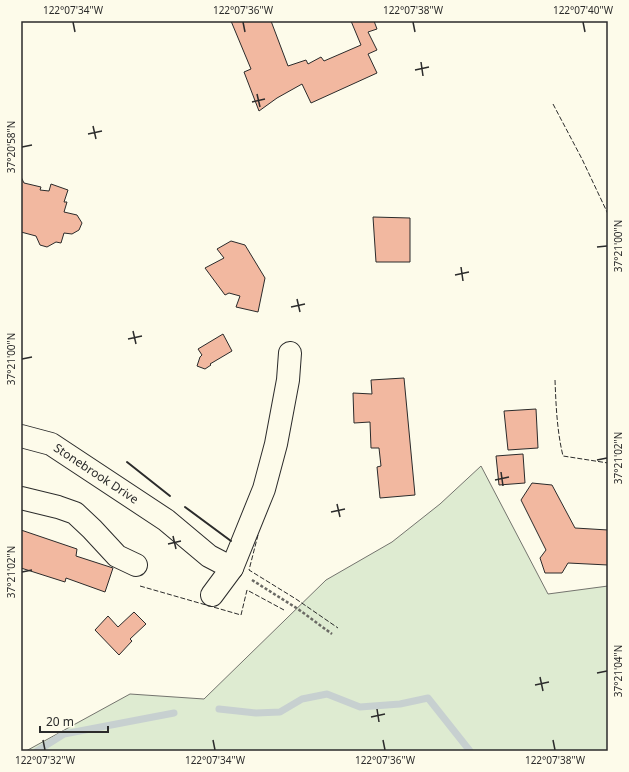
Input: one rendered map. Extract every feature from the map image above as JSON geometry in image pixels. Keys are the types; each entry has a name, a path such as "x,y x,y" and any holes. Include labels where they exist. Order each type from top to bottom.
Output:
{"street":[{"path":"212,595 232,568 264,489 276,444 288,380 290,353"},
{"name":"Stonebrook Drive","path":"21,436 51,444 166,520 209,556 232,568"},
{"path":"21,498 58,507 75,513 117,556 136,566"}],"path":[{"path":"232,568 298,609 332,634"}],"green space":[{"path":"481,466 548,594 608,586 608,751 26,751 130,694 204,699 326,580 392,542 440,504"}],"building":[{"path":"231,21 271,21 288,66 306,60 308,64 321,57 324,61 361,45 351,21 374,21 377,29 368,32 377,50 368,54 377,73 311,103 302,84 277,98 259,111 244,72 251,69"},
{"path":"21,177 24,183 41,187 40,190 49,191 51,184 68,190 64,202 67,202 64,212 77,215 82,223 79,230 72,234 64,233 61,243 56,242 47,247 40,245 36,236 21,232"},
{"path":"373,217 410,218 410,262 376,262"},
{"path":"231,241 245,245 265,278 258,312 236,307 240,296 229,293 225,295 205,268 224,258 217,249"},
{"path":"223,334 232,351 210,364 211,365 205,369 197,366 202,355 198,349"},
{"path":"404,378 415,495 380,498 377,467 381,466 379,448 371,448 370,422 354,423 353,393 372,394 371,380"},
{"path":"536,409 538,448 508,450 504,411"},
{"path":"523,454 525,483 499,485 496,456"},
{"path":"532,483 552,485 575,528 608,530 608,565 568,563 562,573 545,573 540,558 546,550 521,500"},
{"path":"21,530 77,549 76,556 113,568 105,592 66,578 65,582 21,568"},
{"path":"134,612 146,624 130,639 132,641 119,655 95,630 108,616 118,627"}],"waterway":[{"path":"219,709 256,713 280,712 302,699 327,694 360,707 400,704 428,698 470,751"},
{"path":"37,751 64,734 174,713"}],"fence":[{"path":"553,104 582,159 608,214"},
{"path":"555,380 556,409 563,456 608,463"},
{"path":"258,535 249,570 296,599 338,628"},
{"path":"140,586 241,615 247,590 284,610"}],"wall":[{"path":"127,462 170,496"},
{"path":"185,507 231,541"}]}
